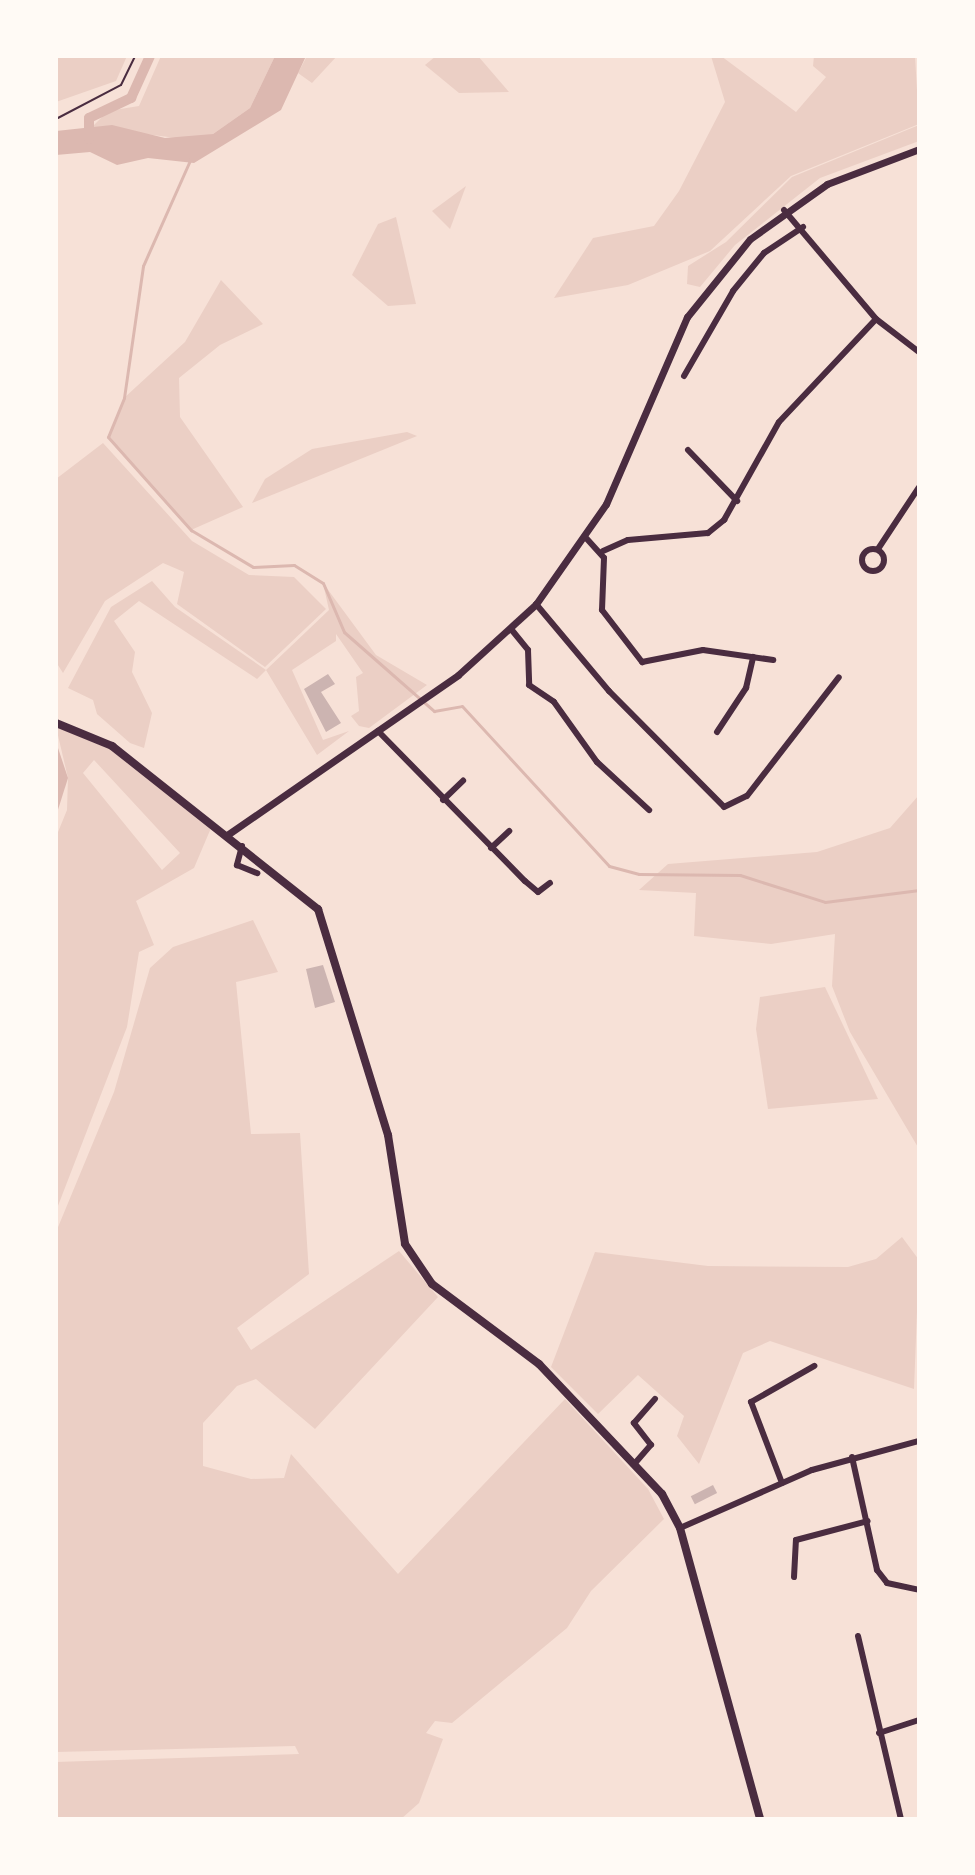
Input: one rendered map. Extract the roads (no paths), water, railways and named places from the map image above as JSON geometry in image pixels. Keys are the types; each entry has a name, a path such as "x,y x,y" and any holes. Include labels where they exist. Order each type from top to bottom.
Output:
{"main road":[{"path":"56,723 94,734 310,899 331,935 388,1135 414,1264 533,1359 636,1462 680,1528 760,1819"}],"street":[{"path":"227,835 416,705 511,629 536,604 587,539 687,317 730,259 784,210 851,172 919,149"},
{"path":"784,210 803,227 876,319 919,352"},
{"path":"684,376 733,291 764,253 803,227"},
{"path":"603,551 628,540 708,533 737,501 779,422 876,319"},
{"path":"688,450 737,501"},
{"path":"878,549 919,487"},
{"path":"587,539 603,551"},
{"path":"603,551 602,610 632,651 648,664 703,650 773,660"},
{"path":"536,604 609,691 724,807 747,796 839,677"},
{"path":"511,629 528,650 529,685 554,702 597,762 649,810"},
{"path":"717,732 746,688 753,657"},
{"path":"378,731 443,800 538,892 550,883"},
{"path":"443,800 463,781"},
{"path":"491,848 509,831"},
{"path":"242,846 237,865 257,873"},
{"path":"782,1483 751,1402 814,1366"},
{"path":"636,1462 651,1445 634,1423 655,1399"},
{"path":"680,1528 782,1483 852,1457 919,1441"},
{"path":"852,1457 877,1570 887,1583 919,1590"},
{"path":"794,1577 796,1540 868,1521"},
{"path":"858,1636 901,1819"},
{"path":"879,1733 919,1720"}],"waterway":[{"path":"89,139 89,118 131,98 150,56"},
{"path":"191,158 143,266 124,398 108,437 191,530 253,567 294,565 323,583 344,632 434,711 462,706 609,866 639,874 740,875 825,902 919,890"}]}
